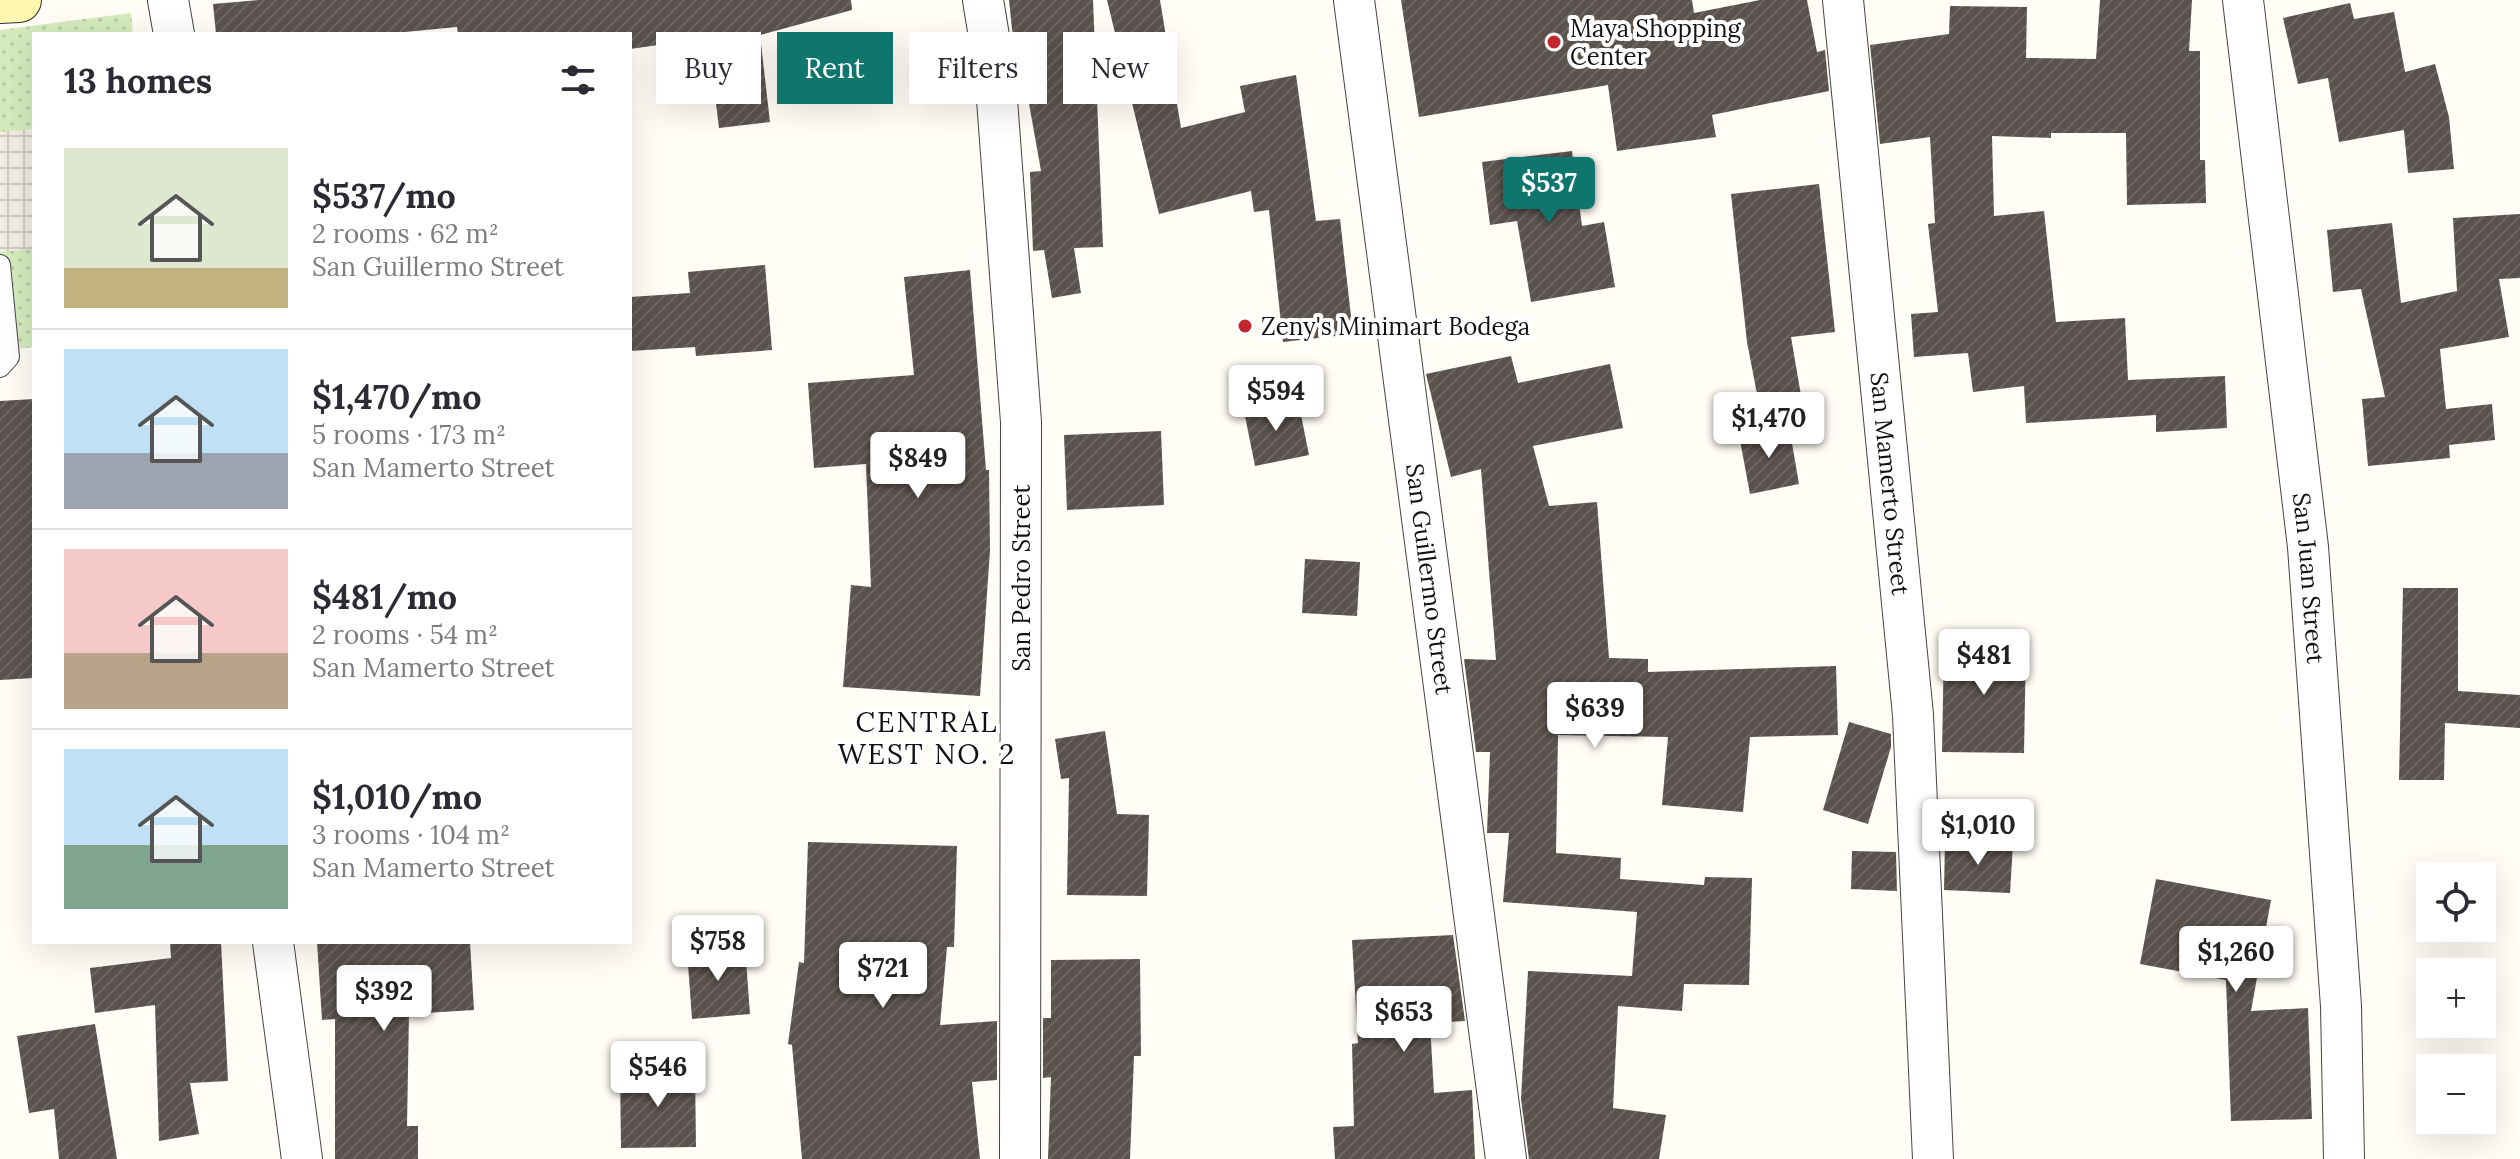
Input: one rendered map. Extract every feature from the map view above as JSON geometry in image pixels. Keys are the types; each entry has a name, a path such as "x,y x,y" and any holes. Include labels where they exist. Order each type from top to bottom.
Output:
{"main road":[{"path":"0,1 19,0"}],"street":[{"path":"168,0 174,32"},
{"name":"San Pedro Street","path":"983,0 995,73 1021,422 1020,1159"},
{"name":"San Guillermo Street","path":"1354,0 1506,1159"},
{"name":"San Mamerto Street","path":"1843,0 1913,715 1933,1159"},
{"name":"San Juan Street","path":"2243,0 2308,547 2341,1006 2344,1159"},
{"path":"273,944 302,1159"}],"lane":[{"path":"0,265 9,357 0,367"}],"green space":[{"path":"131,13 133,32 32,32 32,347 0,351 0,30"}],"shaded area":[{"path":"32,129 32,249 0,252 0,132"}],"building":[{"path":"259,0 851,0 852,10 761,35 761,32 656,32 656,45 632,49 632,32 458,32 457,27 405,32 216,32 213,4"},
{"path":"1009,0 1093,0 1094,32 1063,32 1063,104 1097,104 1103,247 1074,248 1081,293 1052,298 1044,250 1033,251 1030,172 1041,171 1029,104 1047,104 1047,32 1012,32"},
{"path":"1107,0 1160,0 1165,32 1115,32"},
{"name":"Maya Shopping Center","path":"1401,0 1692,0 1694,13 1760,0 1807,0 1817,52 1825,50 1829,91 1712,115 1716,137 1617,151 1608,85 1419,117"},
{"path":"2100,0 2192,0 2189,51 2200,51 2200,160 2205,160 2206,203 2127,205 2126,133 2051,133 2051,138 1992,136 1994,216 2044,211 2056,322 2125,318 2128,380 2225,376 2227,428 2156,432 2156,415 2026,423 2024,386 1973,392 1968,353 1914,357 1911,314 1938,312 1928,224 1935,223 1930,137 1880,144 1870,45 1949,34 1950,6 2027,7 2026,58 2096,59"},
{"path":"2350,3 2354,19 2394,12 2405,72 2435,64 2449,117 2454,169 2408,173 2404,130 2339,142 2328,78 2298,84 2283,18"},
{"path":"761,44 770,122 719,128 716,104 761,104"},
{"path":"1296,75 1316,221 1340,219 1353,334 1283,342 1269,210 1254,212 1251,191 1159,214 1132,104 1177,104 1181,128 1245,112 1240,86"},
{"path":"1572,151 1582,226 1604,222 1615,287 1531,302 1517,221 1490,225 1482,162"},
{"path":"1819,184 1835,332 1791,337 1804,413 1762,420 1747,342 1731,194"},
{"path":"2520,214 2520,278 2499,279 2509,337 2440,349 2446,409 2492,404 2495,440 2449,445 2450,458 2368,466 2362,399 2385,397 2361,289 2333,292 2327,230 2392,223 2401,303 2457,291 2453,218"},
{"path":"765,265 772,350 696,356 695,347 632,351 632,297 690,293 688,272"},
{"path":"970,270 986,470 989,470 990,550 980,696 843,687 851,585 871,587 866,464 814,468 808,383 914,375 904,277"},
{"path":"1511,356 1518,383 1610,364 1623,428 1533,446 1549,506 1597,502 1609,658 1648,659 1648,672 1836,666 1838,735 1750,737 1743,812 1662,805 1668,737 1558,735 1556,853 1621,858 1620,879 1704,885 1705,877 1752,878 1749,985 1684,984 1682,1011 1618,1006 1613,1108 1666,1115 1659,1159 1529,1159 1521,1099 1528,971 1632,976 1637,912 1503,902 1509,833 1487,833 1490,752 1476,752 1464,659 1496,660 1481,469 1451,477 1426,374"},
{"path":"32,399 32,678 0,680 0,401"},
{"path":"1298,400 1309,455 1255,466 1244,411"},
{"path":"1789,426 1799,484 1750,494 1739,435"},
{"path":"1161,431 1164,505 1067,510 1064,435"},
{"path":"1305,559 1360,562 1357,616 1302,613"},
{"path":"2403,588 2458,588 2458,691 2520,695 2520,728 2445,723 2444,780 2399,780"},
{"path":"1944,641 2026,642 2024,753 1942,752"},
{"path":"1849,722 1891,734 1891,747 1868,824 1823,810"},
{"path":"1105,731 1117,814 1149,815 1147,896 1067,895 1069,778 1061,779 1055,739"},
{"path":"1945,841 2013,844 2010,893 1944,890"},
{"path":"808,842 957,846 954,947 947,947 940,1025 997,1021 997,1080 972,1082 980,1159 802,1159 792,1045 788,1044 799,962 804,963"},
{"path":"1852,851 1896,852 1897,891 1851,889"},
{"path":"2156,879 2271,900 2251,1011 2308,1008 2312,1119 2231,1121 2226,980 2140,964"},
{"path":"1453,935 1465,1021 1430,1023 1434,1093 1472,1090 1475,1159 1335,1159 1333,1127 1354,1126 1352,1044 1358,1043 1352,940"},
{"path":"170,944 221,944 228,1081 190,1083 199,1134 159,1141 155,1005 95,1013 90,968 171,958"},
{"path":"317,944 470,944 474,1010 409,1014 407,1126 418,1126 418,1159 335,1159 335,1019 322,1020"},
{"path":"745,947 750,1014 692,1019 687,951"},
{"path":"1140,959 1141,1056 1134,1056 1130,1159 1048,1159 1051,1077 1043,1078 1043,1018 1051,1018 1051,960"},
{"path":"95,1024 117,1159 59,1159 54,1109 29,1113 17,1036"},
{"path":"695,1070 696,1147 621,1148 620,1072"}],"place":[{"name":"Maya Shopping Center","path":"1554,42"},
{"name":"Zeny's Minimart Bodega","path":"1245,326"}],"district":[{"name":"CENTRAL WEST NO. 2","path":"927,738"}]}
